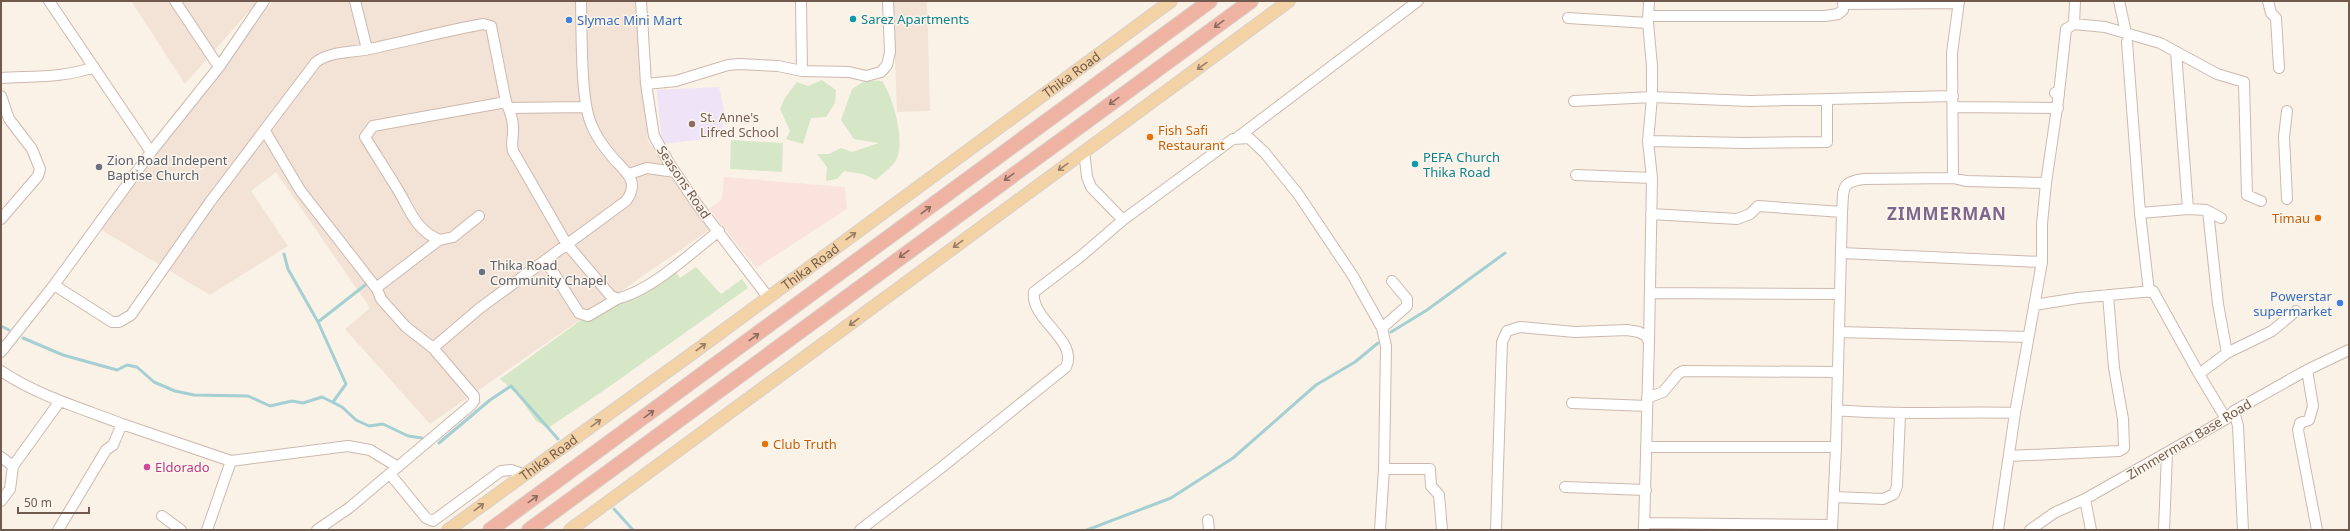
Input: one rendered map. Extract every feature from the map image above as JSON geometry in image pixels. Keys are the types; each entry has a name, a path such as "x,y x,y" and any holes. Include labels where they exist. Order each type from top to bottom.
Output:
{"highway":[{"name":"Thika Road","path":"490,530 1210,1"},
{"path":"529,530 1251,1"}],"main road":[{"name":"Thika Road","path":"448,530 1171,1"},
{"path":"570,530 1290,1"}],"street":[{"path":"49,1 151,152"},
{"path":"175,1 219,67"},
{"path":"1,352 54,285 151,152 219,67 264,1"},
{"path":"355,1 367,49"},
{"path":"433,348 480,308 546,261 566,243 626,201 630,194 632,185 629,174 605,147 592,126 586,107 581,1"},
{"name":"Seasons Road","path":"641,1 646,84 654,136 675,172 768,297"},
{"path":"801,1 802,71"},
{"path":"646,84 676,81 728,65 739,64 778,66 802,71 849,72 866,76 881,72 887,65 890,52 888,1"},
{"path":"860,530 942,467 1066,367 1068,358 1066,347 1038,310 1034,301 1034,292 1080,257 1123,220 1146,205 1191,169 1238,137 1418,1"},
{"path":"1649,1 1648,19 1652,66 1652,97 1648,141 1652,178 1644,526 1832,527 1836,447 1842,212 1844,188 1851,180 1953,178 1966,181 2046,183"},
{"path":"2074,24 2075,1"},
{"path":"2119,1 2126,37 2140,213 2149,292"},
{"path":"2268,1 2270,13 2276,18 2279,68"},
{"path":"1568,18 1648,19 1825,16 1838,14 1842,10 1844,2 1959,2 1953,35 1953,178"},
{"path":"54,285 112,322 119,322 131,315 210,202 316,62 328,56 367,49 457,28 488,24 493,33 507,105 514,130 511,143 513,151 566,243 610,295 617,299"},
{"path":"1998,530 2000,504 2042,262 2042,224 2046,183 2058,108 2059,94 2055,93 2059,91 2066,29 2074,24 2105,27 2126,37 2160,43 2217,74 2244,82 2247,195 2261,201"},
{"path":"2176,52 2188,209"},
{"path":"1,78 65,74 81,72 94,67"},
{"path":"1,96 9,119 32,149 40,169 38,176 1,219"},
{"path":"1574,101 1652,97 1750,101 1953,96"},
{"path":"1648,141 1745,143 1827,142 1827,99"},
{"path":"439,240 426,233 414,220 365,137 366,133 372,126 507,105 586,107"},
{"path":"1953,107 2058,108"},
{"path":"2287,111 2284,137 2287,199"},
{"path":"265,131 300,190 376,288 381,299 406,326 433,348 474,396 474,401 390,474 349,508 317,530"},
{"path":"1238,137 1249,138 1254,142 1298,194 1353,276 1382,328 1386,346 1384,469 1380,530"},
{"path":"1084,151 1087,177 1091,187 1123,220"},
{"path":"629,174 647,168 675,172"},
{"path":"1576,175 1652,178"},
{"path":"1651,214 1737,220 1750,214 1758,206 1842,212"},
{"path":"2140,213 2188,209 2208,211 2221,218"},
{"path":"2208,211 2218,304 2227,353"},
{"path":"376,288 439,240 453,237 479,216"},
{"path":"546,261 579,313 588,316 617,299 630,295 644,288 719,231"},
{"path":"1841,253 2042,262"},
{"path":"1382,328 1407,306 1407,299 1392,281"},
{"path":"2034,305 2108,295 2153,291 2226,419"},
{"path":"1650,293 1839,294"},
{"path":"2009,456 2119,451 2124,448 2123,419 2114,368 2108,295"},
{"path":"2199,374 2227,353 2272,331 2296,312"},
{"path":"1496,530 1502,342 1507,331 1520,327 1575,332 1627,330 1639,332 1646,336 1649,342"},
{"path":"1838,332 2028,337"},
{"name":"Zimmerman Base Road","path":"2030,530 2054,513 2085,499 2226,419 2234,411 2307,370 2349,350"},
{"path":"2307,370 2313,406 2309,420 2300,423 2298,430 2317,530"},
{"path":"1,371 22,385 60,401 231,461 348,446 370,450 398,467"},
{"path":"1572,403 1647,402 1663,392 1678,374 1684,371 1838,372"},
{"path":"1,501 10,489 13,466 60,401"},
{"path":"1837,410 1900,414 2015,413"},
{"path":"2234,411 2238,426 2244,530"},
{"path":"1834,497 1883,498 1894,494 1897,486 1900,414"},
{"path":"58,530 106,450 113,445 122,424"},
{"path":"1646,447 1836,447"},
{"path":"2164,530 2166,453"},
{"path":"1,457 13,466"},
{"path":"207,530 231,461"},
{"path":"1384,469 1430,469 1431,486 1439,495 1442,530"},
{"path":"390,474 426,518 433,521 501,472 511,470 523,474"},
{"path":"1565,487 1646,490"},
{"path":"2085,499 2091,530"},
{"path":"162,516 182,530"}],"shaded area":[{"path":"131,1 258,1 185,84"},
{"path":"273,1 635,1 648,141 709,230 430,424 345,329 370,308 276,172 251,191 288,246 210,295 100,229 256,21"},
{"path":"893,1 927,1 930,111 897,112"},
{"name":"St. Anne's Lifred School","path":"719,87 724,110 722,137 662,144 657,90"},
{"path":"724,177 845,187 847,209 756,268 709,209 722,199"}],"green space":[{"path":"822,80 836,90 835,103 826,117 811,118 803,144 786,139 790,131 780,109 785,98 797,82 808,86"},
{"path":"866,80 882,81 894,107 900,140 897,158 891,167 876,180 863,174 844,171 837,179 826,181 827,167 817,154 829,154 841,148 852,152 879,143 854,139 841,120 852,89"},
{"path":"731,140 783,143 782,172 730,169"},
{"path":"696,267 721,294 742,279 748,288 603,391 548,428 536,421 518,395 500,379 603,304 634,299 675,270 680,278"}],"waterway":[{"path":"1391,332 1427,310 1505,253"},
{"path":"284,254 288,269 318,322"},
{"path":"333,402 346,384 318,322 369,282"},
{"path":"1,326 9,330"},
{"path":"23,338 63,355 117,370 127,365 137,367 154,382 175,391 194,395 248,396 270,406 292,401 303,403 322,397 342,407 356,420 369,426 383,424 408,436 422,438"},
{"path":"1087,530 1171,498 1233,458 1316,385 1355,362 1378,343"},
{"path":"439,443 490,400 511,386 558,439"},
{"path":"614,509 633,530"}],"place":[{"name":"Sarez Apartments","path":"853,19"},
{"name":"Slymac Mini Mart","path":"569,20"},
{"name":"St. Anne's Lifred School","path":"692,124"},
{"name":"Fish Safi Restaurant","path":"1150,137"},
{"name":"PEFA Church Thika Road","path":"1415,164"},
{"name":"Zion Road Indepent Baptise Church","path":"99,167"},
{"name":"Timau","path":"2318,218"},
{"name":"Thika Road Community Chapel","path":"482,272"},
{"name":"Powerstar supermarket","path":"2340,303"},
{"name":"Club Truth","path":"765,444"},
{"name":"Eldorado","path":"147,467"}],"district":[{"name":"ZIMMERMAN","path":"1947,213"}]}
